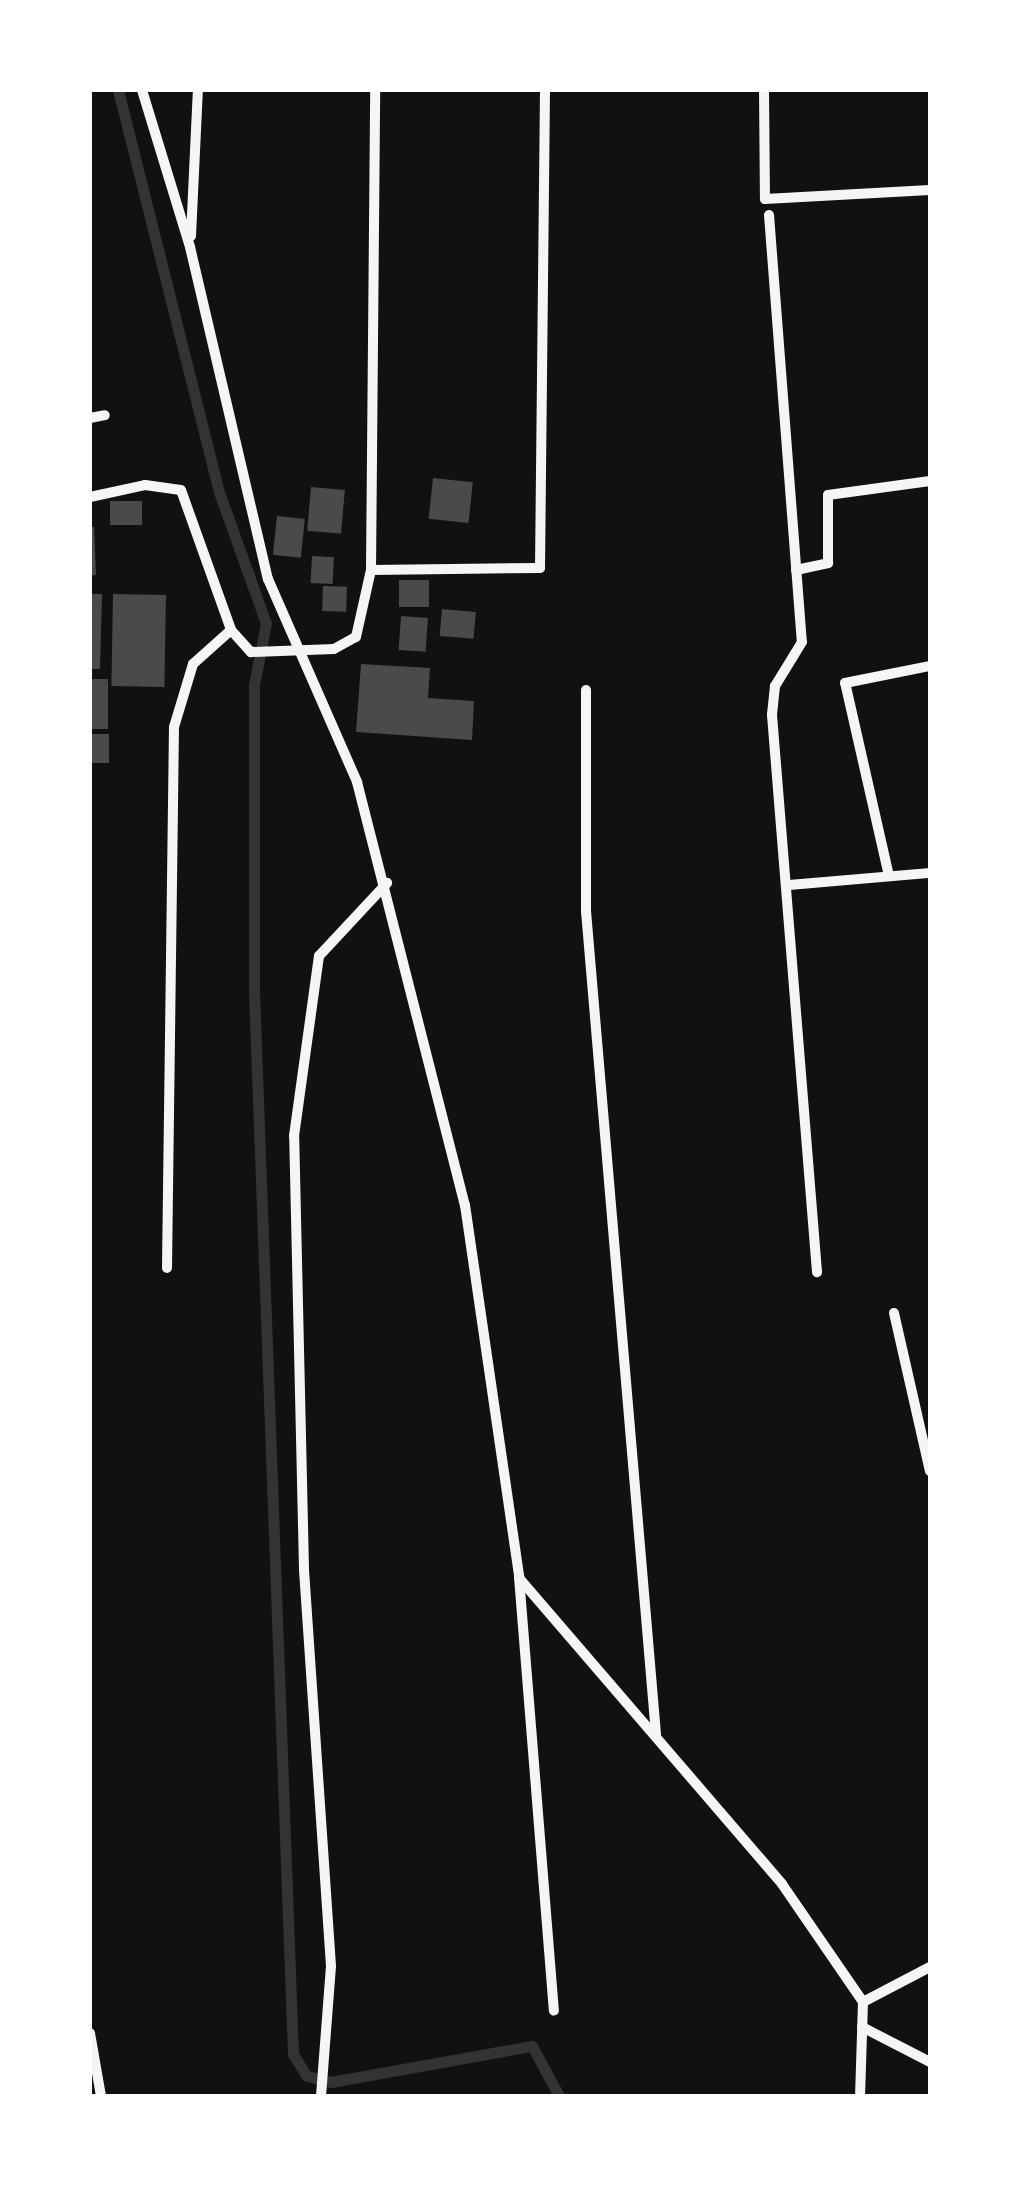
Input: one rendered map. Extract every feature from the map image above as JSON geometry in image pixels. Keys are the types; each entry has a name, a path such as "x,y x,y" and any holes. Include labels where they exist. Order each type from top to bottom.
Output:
{"street":[{"path":"142,90 190,247 268,579 295,652 357,782 387,883 465,1205 518,1577 554,2011"},
{"path":"190,247 198,90"},
{"path":"90,497 145,485 181,490 231,630 258,654 295,652 356,637 371,570 375,90"},
{"path":"371,570 540,568 544,90"},
{"path":"764,90 764,199 930,190"},
{"path":"769,215 802,642 776,686 772,715 789,885 817,1272"},
{"path":"90,418 105,415"},
{"path":"796,570 828,562 828,495 930,481"},
{"path":"167,1268 174,727 193,664 231,630"},
{"path":"889,876 845,684 930,666"},
{"path":"586,690 586,911 656,1734"},
{"path":"789,885 930,872"},
{"path":"322,2096 327,2072 331,1966 304,1570 294,1136 319,956 387,883"},
{"path":"894,1313 930,1470"},
{"path":"518,1577 782,1884 863,2002 860,2096"},
{"path":"863,2002 930,1967"},
{"path":"862,2027 930,2062"},
{"path":"90,2032 101,2096"}],"building":[{"path":"433,478 473,482 468,523 429,519"},
{"path":"311,487 345,490 341,534 307,531"},
{"path":"110,501 142,501 142,525 110,525"},
{"path":"277,516 305,519 301,558 273,555"},
{"path":"90,527 94,527 96,575 90,576"},
{"path":"312,556 334,557 333,584 311,583"},
{"path":"399,580 429,580 429,607 399,607"},
{"path":"323,586 347,587 346,612 322,611"},
{"path":"90,594 102,594 100,669 90,669"},
{"path":"113,594 166,595 164,687 111,686"},
{"path":"442,609 476,612 474,639 440,636"},
{"path":"401,616 428,618 426,652 399,650"},
{"path":"361,664 430,668 428,698 474,701 472,740 356,732"},
{"path":"90,679 108,679 108,729 90,729"},
{"path":"90,734 109,734 109,763 90,763"}],"waterway":[{"path":"118,90 219,492 266,623 254,685 254,991 293,2054 307,2076 331,2082 532,2046 559,2096"}]}
